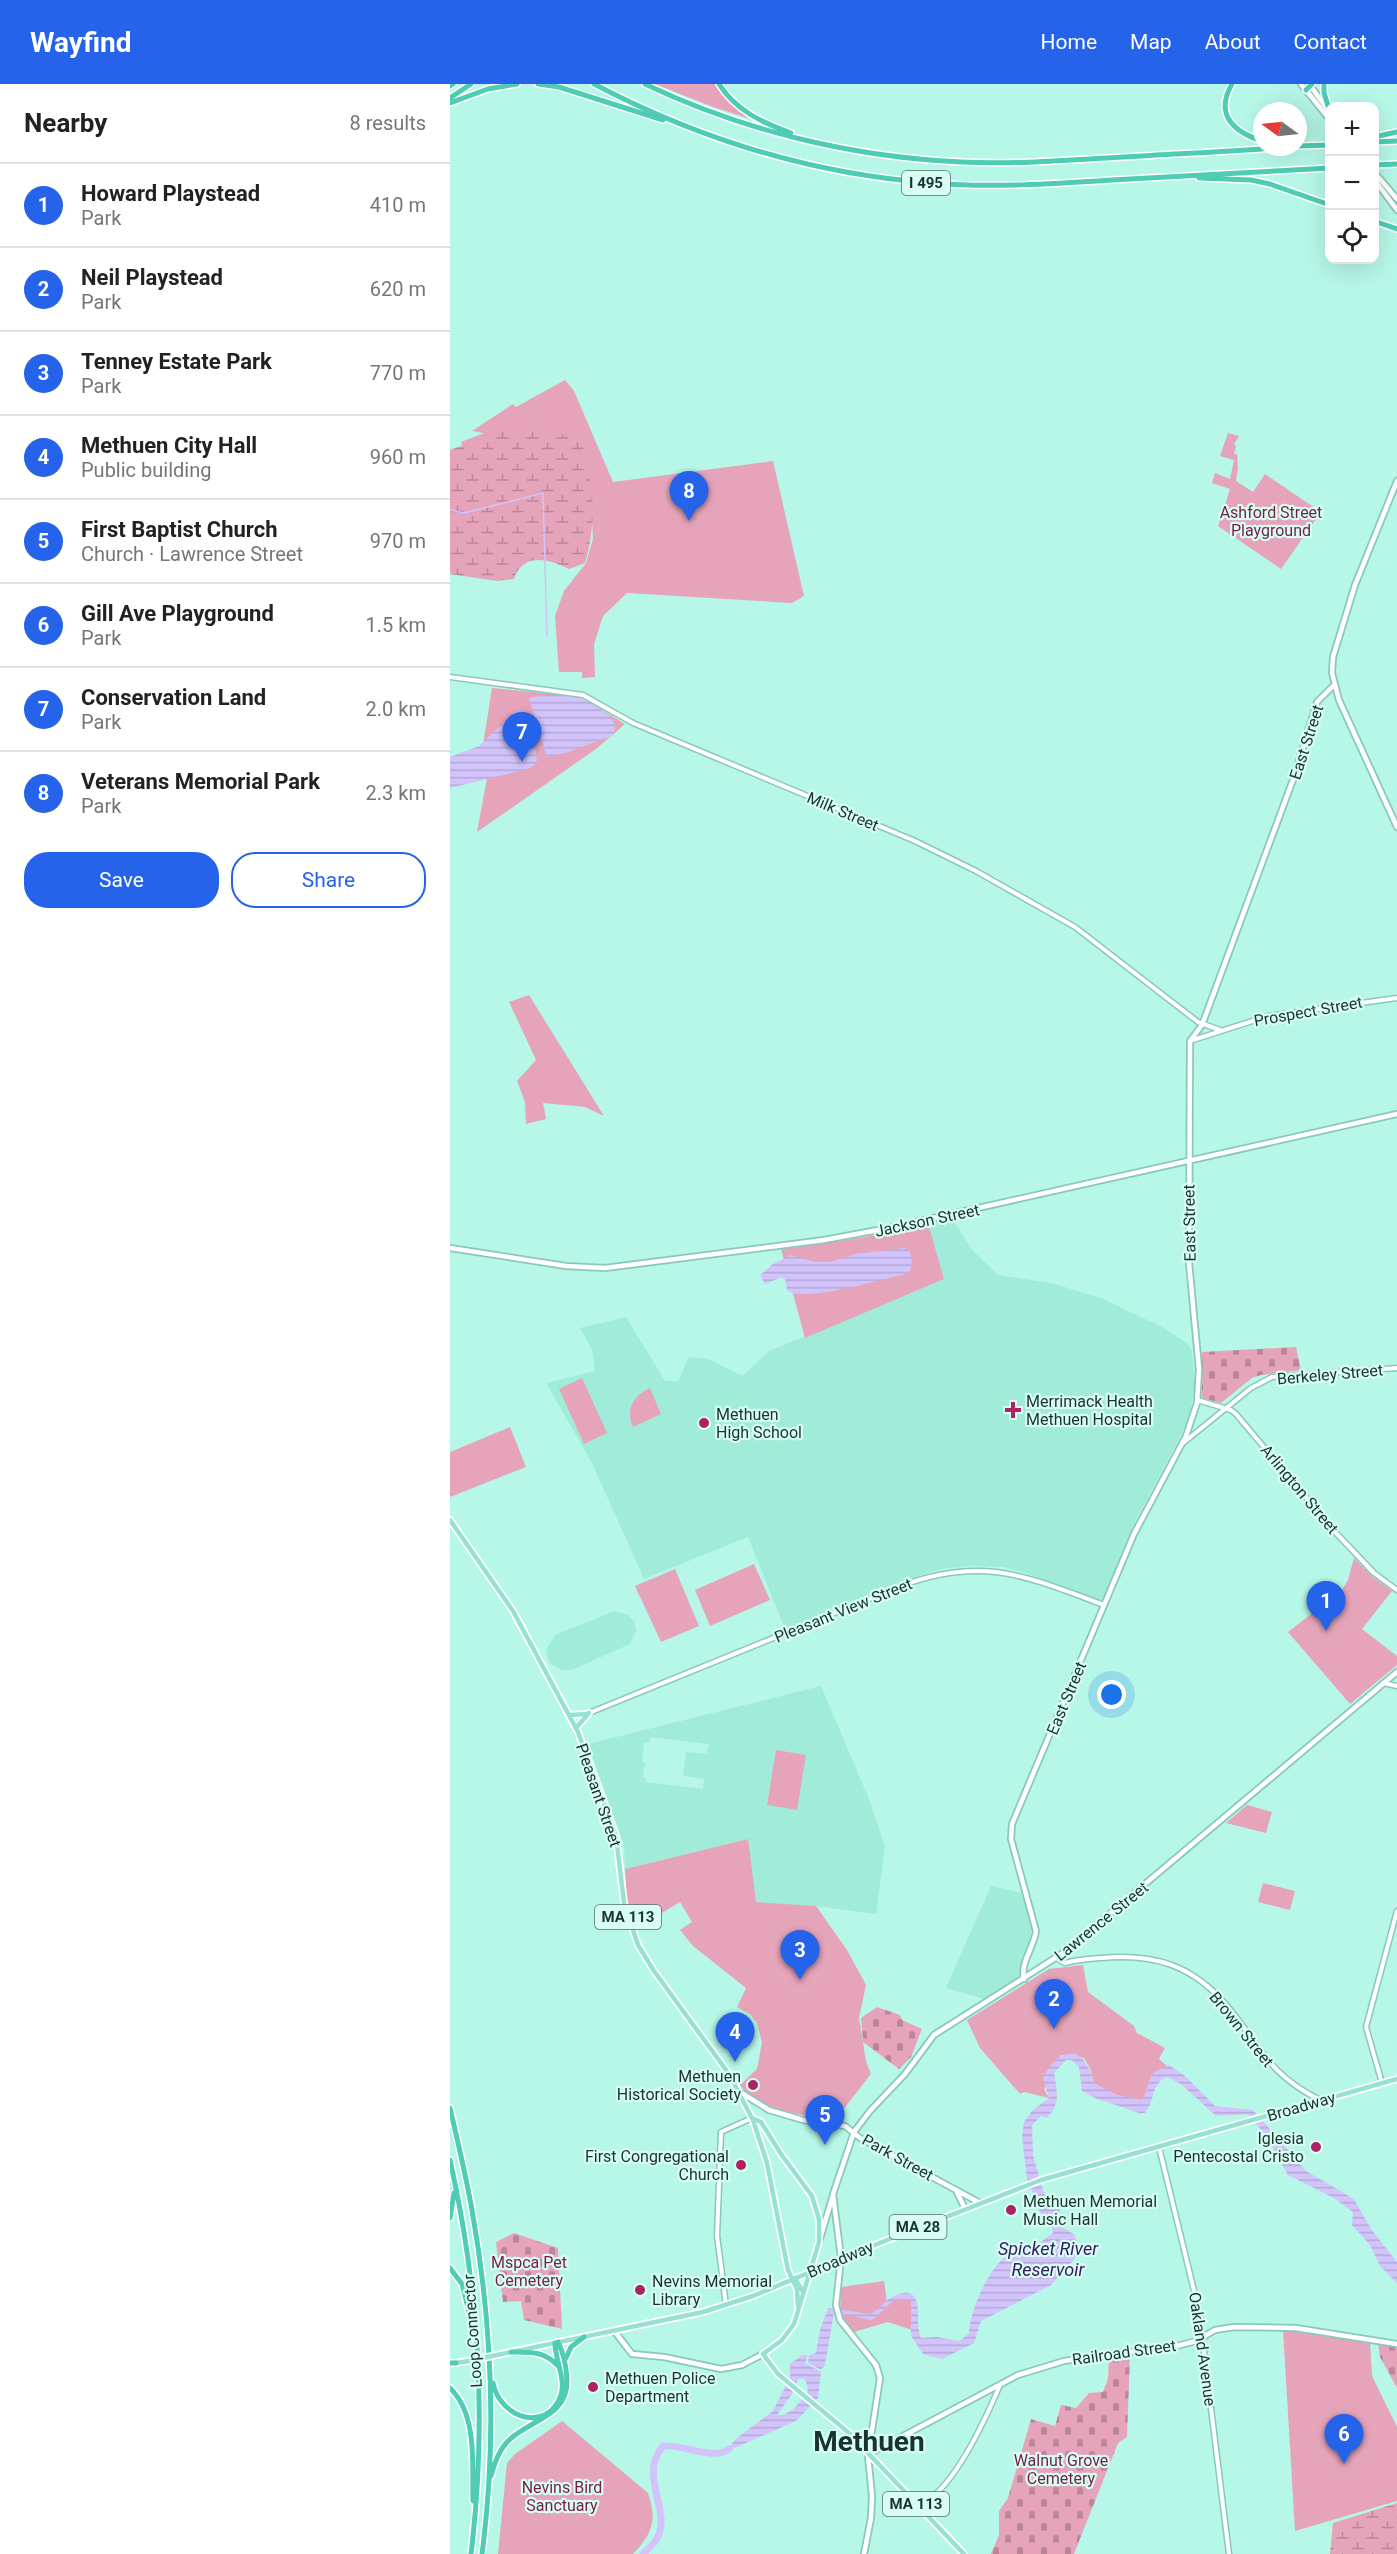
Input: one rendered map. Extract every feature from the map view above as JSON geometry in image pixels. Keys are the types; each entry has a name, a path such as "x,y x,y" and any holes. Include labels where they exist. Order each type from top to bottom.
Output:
{"highway":[{"path":"450,98 471,84"},
{"path":"450,103 488,89 517,84"},
{"path":"538,84 559,87 677,123"},
{"name":"I 495","path":"594,84 677,123 788,160 905,181 1018,185 1325,168"},
{"name":"I 495","path":"645,84 734,120 820,143 886,155 978,162 1047,161 1253,149"},
{"path":"719,84 728,96 752,116 820,143"},
{"path":"1232,84 1225,103 1229,119 1242,134 1253,138"},
{"path":"1324,84 1326,102"},
{"path":"1379,136 1397,132"},
{"path":"1379,142 1397,141"},
{"path":"1307,146 1325,145"},
{"path":"1379,165 1397,164"},
{"path":"1182,176 1251,180 1284,188 1325,203"},
{"path":"1379,224 1397,230"},
{"name":"Loop Connector","path":"450,2108 474,2219 484,2286 489,2346 491,2410 488,2496 482,2554"},
{"name":"Loop Connector","path":"450,2160 465,2239 472,2292 477,2369 479,2418 471,2554"},
{"path":"450,2167 454,2198 450,2218"},
{"path":"450,2268 462,2284 469,2307 477,2369"},
{"path":"488,2496 495,2463 504,2445 519,2433 552,2414 563,2401 567,2388 565,2363 568,2350 584,2337"},
{"path":"489,2346 496,2395 506,2408 518,2415 535,2417 553,2407 561,2395 562,2386 556,2343"},
{"path":"556,2343 565,2363"},
{"path":"511,2352 535,2352 545,2356 558,2367"},
{"path":"450,2388 463,2404 468,2422 472,2457 473,2540"}],"main road":[{"path":"1301,84 1309,86 1325,107"},
{"path":"1309,86 1325,113"},
{"path":"1379,179 1397,199"},
{"path":"1379,181 1397,210"},
{"name":"East Street","path":"1024,1979 1023,1974 1036,1931 1011,1839 1012,1824 1144,1512 1190,1427 1197,1400 1199,1369 1190,1289 1190,1041 1203,1025 1294,777 1317,702 1334,685 1333,657 1342,623 1365,557 1397,481"},
{"path":"1334,685 1397,827"},
{"name":"Jackson Street","path":"450,1248 580,1267 605,1268 642,1265 865,1233 1397,1114"},
{"name":"Pleasant Street","path":"450,1520 513,1611 576,1728 616,1836 622,1894 638,1945 740,2092 752,2118 767,2163 771,2191 794,2279"},
{"name":"Lawrence Street","path":"833,2194 854,2132 870,2111 905,2074 934,2036 1063,1953 1397,1672"},
{"path":"570,1715 589,1713"},
{"path":"576,1728 589,1713"},
{"path":"1026,1963 1032,1974"},
{"name":"Broadway","path":"452,2363 662,2322 726,2305 1041,2180 1397,2079"},
{"name":"Park Street","path":"740,2092 769,2110 786,2117 840,2125 980,2203"},
{"name":"MA 113","path":"752,2118 761,2122 812,2196 819,2219 819,2242 791,2329 763,2354 772,2367 859,2444 964,2554"},
{"path":"956,2190 965,2209"},
{"path":"819,2242 833,2194"},
{"path":"833,2194 841,2259 837,2314 876,2365 880,2378 869,2454 872,2518 864,2554"},
{"path":"812,2260 821,2266"},
{"path":"794,2279 802,2292"},
{"name":"MA 113","path":"794,2279 798,2306"},
{"name":"Railroad Street","path":"869,2454 1001,2384 1029,2371 1064,2361 1165,2349 1196,2341 1219,2329 1280,2327 1397,2344"},
{"path":"615,2331 632,2354 664,2357 721,2369 742,2365 763,2354"},
{"path":"772,2347 772,2367"}],"street":[{"name":"Milk Street","path":"450,677 583,695 633,723 915,841 968,867 1075,927 1203,1025"},
{"name":"Prospect Street","path":"1190,1041 1268,1016 1397,998"},
{"path":"1203,1025 1220,1030"},
{"name":"Berkeley Street","path":"1179,1448 1251,1388 1272,1377 1397,1368"},
{"name":"Arlington Street","path":"1197,1400 1232,1411 1366,1565 1397,1590"},
{"name":"Pleasant View Street","path":"589,1713 909,1583 952,1571 990,1570 1010,1573 1105,1605"},
{"path":"1383,1683 1397,1686"},
{"path":"1382,2083 1366,2027 1397,1911"},
{"path":"1063,1953 1068,1962"},
{"name":"Brown Street","path":"1056,1958 1060,1962 1068,1962 1135,1956 1165,1961 1184,1969 1214,1991 1262,2055 1285,2079 1320,2101"},
{"path":"726,2305 717,2236 721,2132 752,2118"},
{"name":"Oakland Avenue","path":"1159,2147 1200,2314 1229,2554"},
{"path":"917,2506 929,2499 957,2467 979,2431 1001,2384"}],"shaded area":[{"name":"Merrimack Health Methuen Hospital","path":"952,1218 972,1250 998,1275 1051,1283 1101,1298 1162,1327 1188,1344 1192,1351 1195,1381 1190,1418 1136,1520 1103,1601 1003,1567 968,1566 941,1569 903,1581 785,1629 748,1537 644,1579 592,1463 546,1383 595,1371 592,1350 580,1328 626,1317 665,1381 678,1381 689,1357 708,1359 743,1376 769,1351 944,1279 928,1223"},
{"path":"615,1611 628,1615 634,1622 636,1631 630,1644 572,1670 562,1670 551,1664 546,1650 555,1635"},
{"path":"821,1686 869,1799 885,1846 876,1914 816,1906 754,1903 748,1839 625,1869 624,1846 588,1744","holes":["651,1737 709,1744 707,1754 686,1752 683,1776 704,1779 703,1789 646,1782 646,1778 643,1778 644,1743 649,1743"]},
{"path":"991,1886 1023,1893 1032,1930 1018,1978 984,1999 946,1988"}],"green space":[{"path":"655,84 717,84 724,97 754,120 713,107"},
{"path":"565,380 574,391 613,482 773,461 804,596 792,603 627,593 603,616 594,644 595,677 582,678 582,672 559,672 555,616 564,591 586,563 593,539 590,486 485,503 461,442 484,433 472,431 513,404 516,407"},
{"path":"542,428 581,440 589,470 592,502 591,533 585,563 569,569 545,561 530,561 518,570 514,579 497,581 450,574 450,450 503,431"},
{"name":"Ashford Street Playground","path":"1228,433 1239,436 1234,444 1238,468 1236,481 1253,492 1265,474 1321,512 1281,569 1218,526 1230,489 1212,483 1215,473 1230,479 1234,460 1220,456"},
{"path":"492,688 573,696 587,701 625,724 596,749 477,832 487,778 470,751 483,745"},
{"path":"529,995 604,1116 585,1107 543,1103 546,1119 526,1124 525,1102 517,1081 536,1060 509,1002"},
{"path":"928,1223 944,1279 805,1338 781,1249 865,1237"},
{"path":"1296,1347 1301,1370 1252,1378 1221,1403 1202,1398 1202,1352"},
{"path":"582,1378 607,1433 584,1444 559,1389"},
{"path":"650,1388 661,1414 633,1427 630,1414 632,1404 639,1395"},
{"path":"510,1427 526,1467 450,1497 450,1452"},
{"path":"1354,1558 1373,1577 1392,1591 1362,1629 1397,1656 1397,1665 1350,1704 1288,1632 1342,1590 1348,1580"},
{"path":"754,1564 770,1600 710,1626 695,1590"},
{"path":"675,1569 699,1626 661,1642 635,1586"},
{"path":"776,1750 806,1755 797,1810 767,1805"},
{"path":"1247,1805 1272,1812 1266,1833 1226,1823"},
{"path":"748,1839 756,1902 816,1906 847,1950 866,1985 859,2018 866,2061 871,2074 835,2120 796,2114 771,2107 749,2094 740,2085 757,2069 762,2042 757,2023 750,2014 737,2007 746,1988 693,1946 680,1930 692,1922 680,1902 637,1928 627,1904 625,1869"},
{"path":"1263,1883 1295,1891 1290,1910 1258,1902"},
{"path":"1083,1965 1088,1992 1134,2026 1137,2033 1165,2048 1159,2059 1167,2066 1152,2074 1143,2100 1124,2097 1105,2090 1094,2083 1090,2068 1084,2058 1061,2055 1044,2089 1049,2098 1024,2092 1020,2094 980,2048 967,2020 1049,1969"},
{"path":"877,2007 900,2015 902,2020 922,2029 911,2057 899,2069 863,2042 861,2018"},
{"name":"Mspca Pet Cemetery","path":"514,2233 558,2248 562,2329 524,2320 521,2301 503,2302 496,2242"},
{"path":"884,2281 887,2302 902,2295 914,2301 912,2330 888,2322 854,2332 840,2314 841,2287"},
{"path":"1283,2330 1370,2343 1372,2376 1397,2427 1397,2501 1295,2531"},
{"path":"1378,2343 1397,2346 1397,2388 1380,2357"},
{"name":"Walnut Grove Cemetery","path":"1130,2355 1127,2437 1118,2443 1074,2554 991,2554 999,2535 999,2511 1008,2498 1031,2419 1055,2426 1061,2405 1076,2408 1089,2393 1103,2392 1108,2379 1109,2358"},
{"name":"Nevins Bird Sanctuary","path":"562,2421 648,2493 652,2511 651,2526 649,2533 633,2554 498,2554 507,2463 515,2454"},
{"path":"1397,2503 1397,2554 1330,2554 1333,2523"}],"water":[{"path":"545,695 573,696 591,702 611,717 615,725 614,735 565,753 547,757 529,698"},
{"path":"519,708 535,745 537,763 528,769 450,788 450,757 479,746"},
{"path":"905,1248 910,1251 912,1261 907,1274 844,1289 808,1294 795,1293 787,1290 785,1279 782,1277 765,1284 760,1275 773,1264 790,1255 815,1262 830,1262 855,1254"},
{"name":"Spicket River Reservoir","path":"1074,2053 1087,2065 1094,2083 1117,2095 1143,2100 1152,2074 1169,2065 1185,2076 1215,2106 1253,2110 1306,2171 1354,2199 1371,2229 1397,2262 1397,2283 1380,2266 1370,2245 1352,2225 1353,2212 1334,2198 1288,2175 1268,2138 1248,2114 1216,2116 1181,2084 1167,2077 1155,2088 1151,2103 1145,2113 1139,2113 1095,2098 1082,2091 1079,2067 1072,2060 1066,2060 1054,2073 1057,2098 1054,2108 1046,2118 1041,2116 1032,2125 1033,2155 1044,2194 1049,2197 1052,2204 1058,2204 1060,2210 1057,2217 1063,2228 1075,2235 1078,2255 1051,2285 981,2321 974,2343 942,2359 923,2354 911,2336 911,2301 899,2299 889,2304 871,2320 834,2312 825,2365 821,2370 808,2363 809,2355 816,2353 820,2330 828,2308 870,2314 892,2297 904,2293 911,2294 915,2298 921,2338 937,2337 960,2341 969,2333 973,2312 982,2288 1003,2258 1016,2250 1033,2247 1053,2233 1051,2224 1042,2217 1027,2179 1022,2137 1024,2122 1033,2110 1049,2098 1043,2078 1049,2068 1058,2058"},
{"path":"802,2355 807,2355 805,2366 807,2364 821,2372 818,2398 796,2421 723,2453 738,2437 773,2411 790,2378 790,2364","holes":["802,2378 806,2381 808,2391 799,2404 786,2414 777,2415 792,2394 798,2379"]}],"waterway":[{"path":"450,510 464,513 543,493 547,637"},
{"path":"643,2554 655,2542 660,2529 661,2518 653,2470 656,2458 663,2446 707,2453 729,2449"}],"place":[{"name":"Veterans Memorial Park","path":"689,521"},
{"name":"Conservation Land","path":"522,762"},
{"name":"Merrimack Health Methuen Hospital","path":"1013,1410"},
{"name":"Methuen High School","path":"704,1423"},
{"name":"Howard Playstead","path":"1326,1631"},
{"name":"Tenney Estate Park","path":"800,1980"},
{"name":"Neil Playstead","path":"1054,2029"},
{"name":"Methuen City Hall","path":"735,2062"},
{"name":"Methuen Historical Society","path":"753,2085"},
{"name":"First Baptist Church","path":"825,2145"},
{"name":"Iglesia Pentecostal Cristo","path":"1316,2147"},
{"name":"First Congregational Church","path":"741,2165"},
{"name":"Methuen Memorial Music Hall","path":"1011,2210"},
{"name":"Nevins Memorial Library","path":"640,2290"},
{"name":"Methuen Police Department","path":"593,2387"},
{"name":"Gill Ave Playground","path":"1344,2464"}],"district":[{"name":"Methuen","path":"869,2441"}]}
